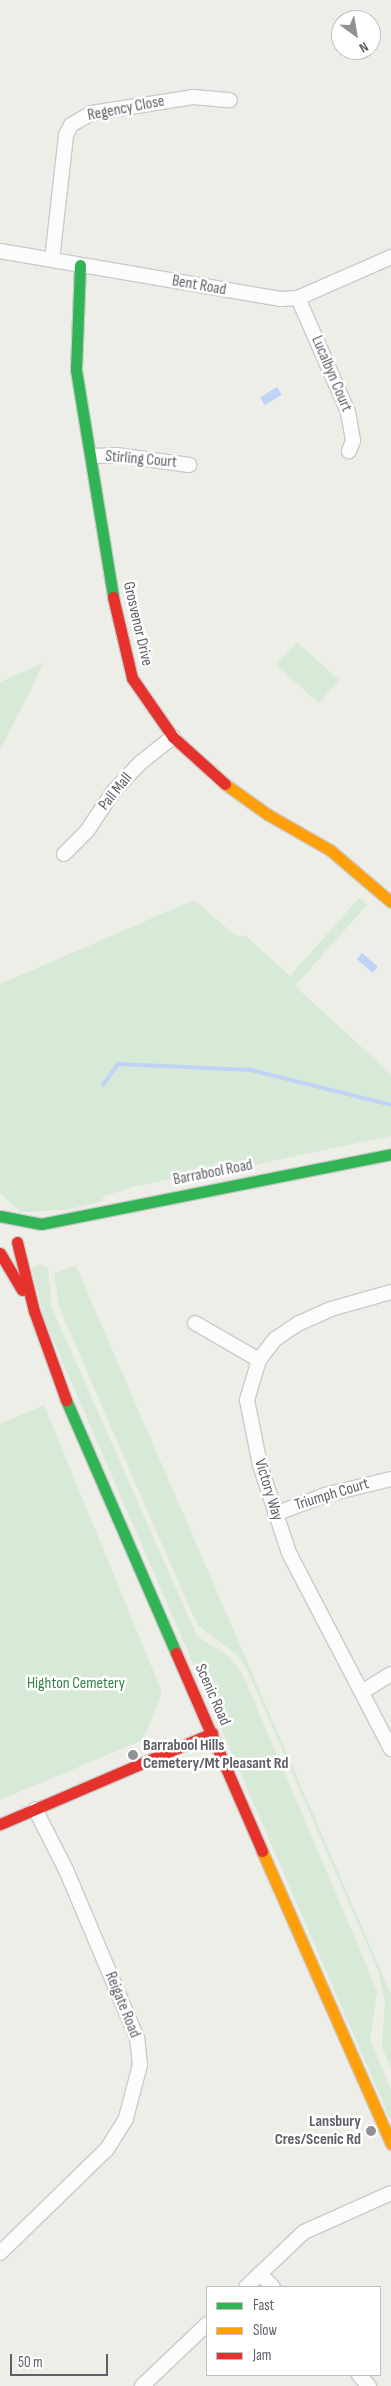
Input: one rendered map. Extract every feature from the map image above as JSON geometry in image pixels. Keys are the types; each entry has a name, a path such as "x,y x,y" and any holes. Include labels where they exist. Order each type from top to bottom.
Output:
{"main road":[{"name":"Grosvenor Drive","path":"80,265 76,370 92,456 108,570 124,654 132,678 173,737 229,788 267,814 330,850 391,902"},
{"name":"Barrabool Road","path":"0,1251 10,1249 41,1224 391,1154"},
{"name":"Barrabool Road","path":"5,1215 41,1224"},
{"name":"Scenic Road","path":"5,1215 19,1226 18,1241 34,1311 70,1411 391,2144"},
{"name":"Scenic Road","path":"0,1251 34,1311"},
{"path":"0,1824 212,1733"}],"street":[{"name":"Regency Close","path":"52,260 66,135 71,125 92,113 193,97 230,100"},
{"name":"Bent Road","path":"0,251 248,295 298,298 391,257"},
{"name":"Lucalbyn Court","path":"298,298 348,412 353,441 350,450"},
{"name":"Stirling Court","path":"92,456 145,457 189,465"},
{"name":"Pall Mall","path":"64,854 87,831 113,792 140,763 173,737"},
{"name":"Victory Way","path":"391,1292 331,1309 299,1323 276,1339 259,1360 247,1400 249,1419 274,1514 308,1593 391,1749"},
{"path":"194,1323 259,1360"},
{"name":"Triumph Court","path":"274,1514 324,1495 391,1479"},
{"path":"362,1692 391,1674"},
{"name":"Reigate Road","path":"0,2253 107,2150 126,2118 140,2065 138,2038 66,1870 35,1809"},
{"path":"247,2286 304,2232 391,2193"},
{"path":"260,2274 272,2286"},
{"path":"142,2386 206,2325"},
{"path":"360,2376 369,2386"}],"green space":[{"path":"297,642 339,680 319,703 276,665"},
{"path":"43,663 33,685 0,750 0,682"},
{"path":"359,898 367,905 295,986 391,1074 391,1136 240,1168 218,1169 133,1187 104,1196 102,1201 66,1210 21,1212 0,1193 0,984 194,900 235,935 246,936 290,976"},
{"path":"40,1264 48,1268 52,1308 197,1636 230,1657 243,1675 371,1976 377,1993 370,2040 391,2089 391,2121 44,1319 32,1269"},
{"path":"76,1266 391,1994 391,2069 382,2047 385,2002 378,1970 246,1667 238,1656 198,1625 59,1307 54,1273"},
{"name":"Highton Cemetery","path":"44,1405 162,1692 143,1740 0,1800 0,1424"}],"water":[{"path":"277,387 282,395 265,405 260,398"},
{"path":"362,953 378,967 373,973 357,959"}],"waterway":[{"path":"103,1085 118,1064 251,1070 391,1105"}],"traffic: fast":[{"path":"80,265 76,370 113,597"},
{"path":"0,1216 41,1224 391,1154"},
{"path":"66,1400 176,1653"}],"traffic: slow":[{"path":"225,784 267,814 330,850 391,902"},
{"path":"262,1851 391,2144"}],"traffic: jam":[{"path":"113,597 132,678 173,737 225,784"},
{"path":"17,1242 34,1311 66,1400"},
{"path":"0,1253 22,1290"},
{"path":"176,1653 262,1851"},
{"path":"0,1824 212,1733"}],"place":[{"name":"Barrabool Hills Cemetery/Mt Pleasant Rd","path":"133,1755"},
{"name":"Lansbury Cres/Scenic Rd","path":"371,2131"}]}
